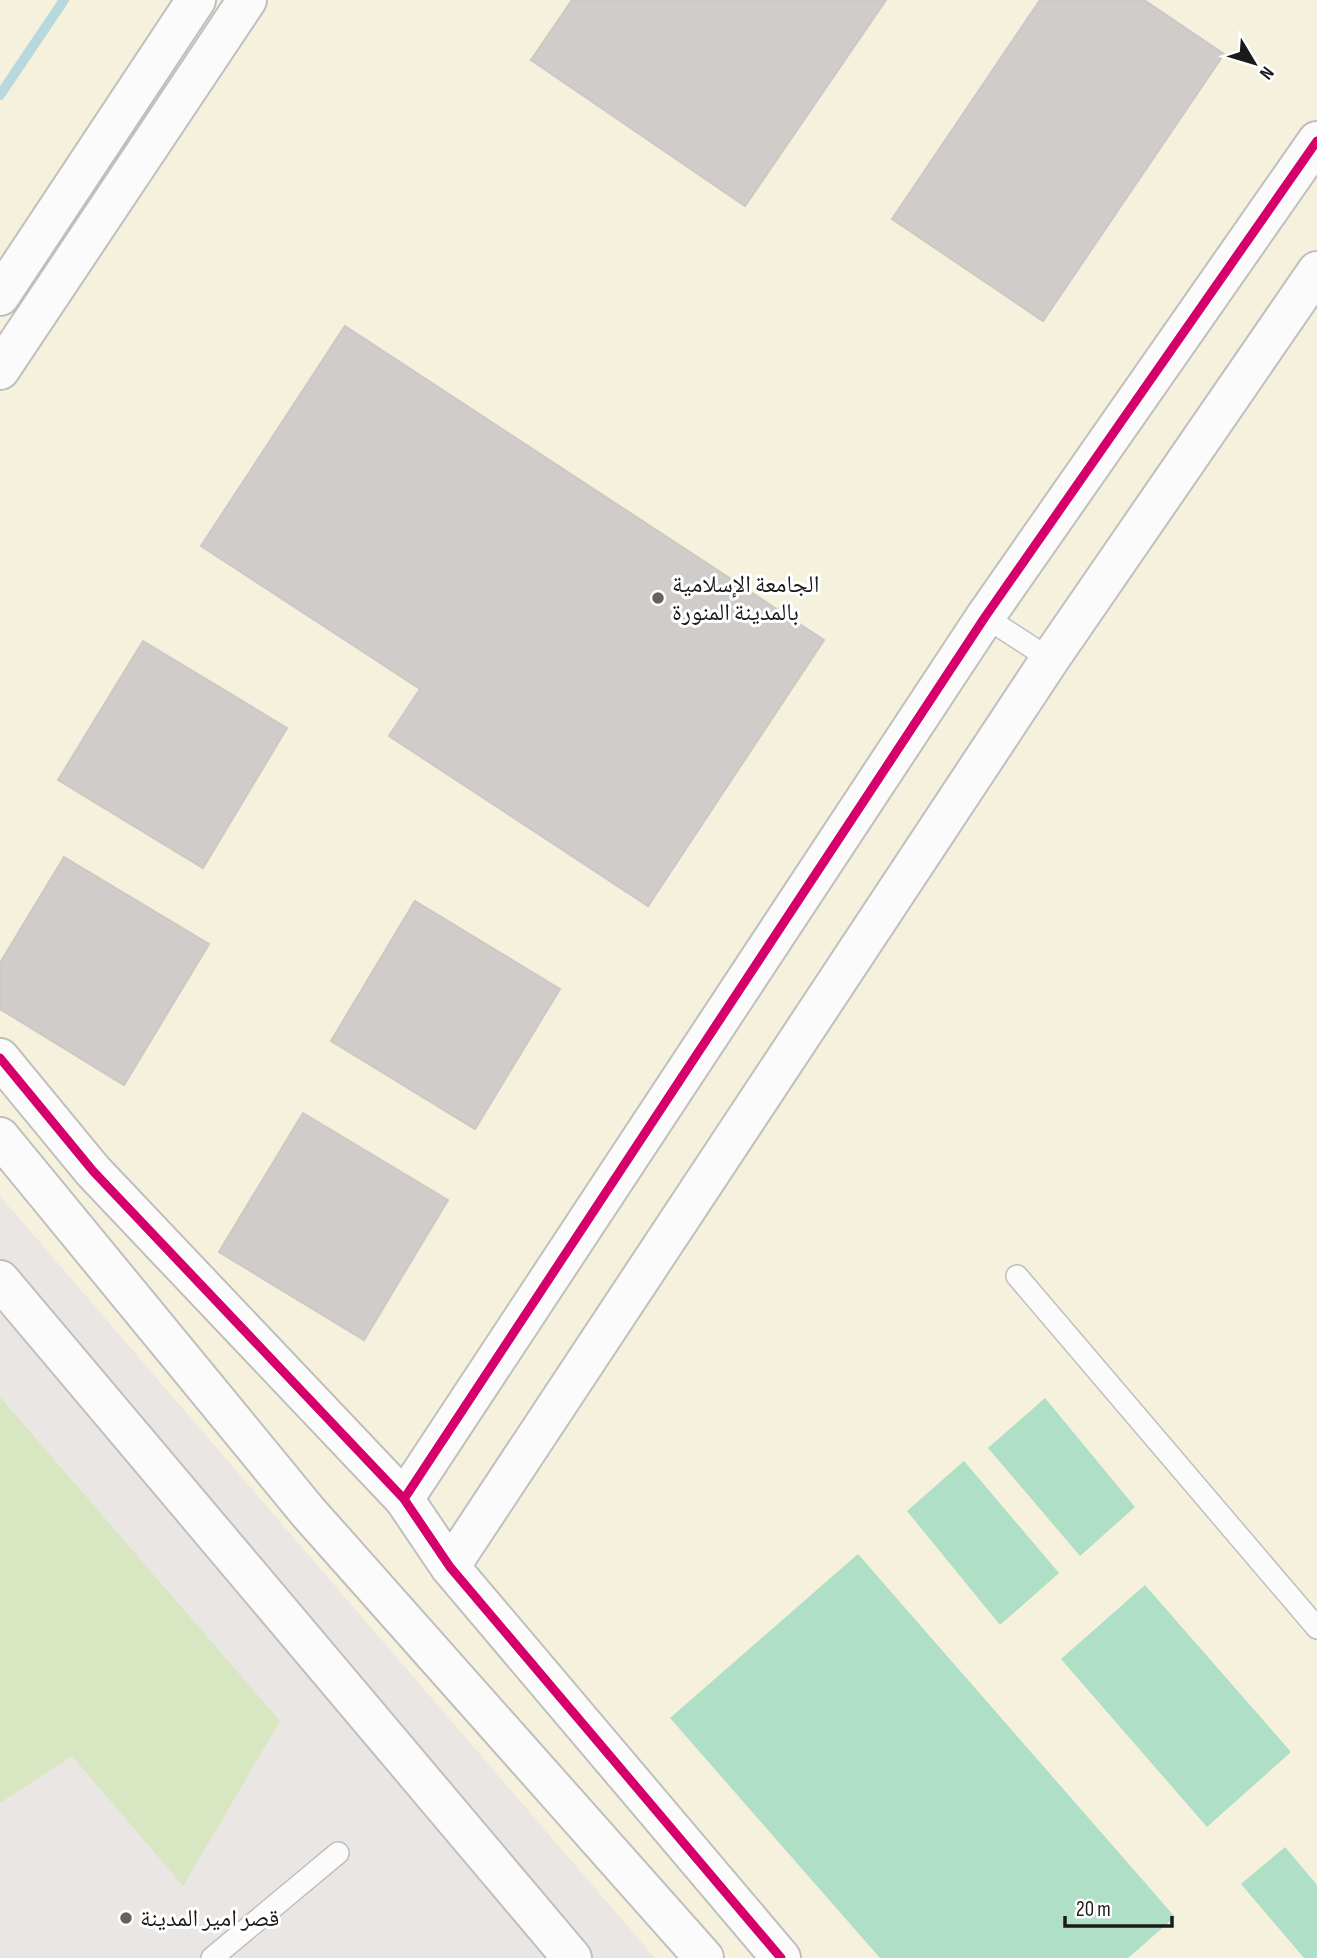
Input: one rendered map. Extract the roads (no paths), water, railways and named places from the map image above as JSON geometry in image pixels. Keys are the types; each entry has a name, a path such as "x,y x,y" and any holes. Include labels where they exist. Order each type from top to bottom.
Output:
{"street":[{"path":"0,296 196,0"},
{"path":"0,369 247,0"},
{"path":"404,1499 985,617 1317,141"},
{"path":"450,1567 1050,659 1317,271"},
{"path":"0,1058 93,1171 404,1499 450,1567 781,1958"},
{"path":"0,1137 307,1512 704,1958"},
{"path":"0,1280 572,1958"}],"lane":[{"path":"985,617 1050,659"},
{"path":"1017,1276 1317,1628"},
{"path":"212,1958 338,1853"}],"waterway":[{"path":"0,95 64,0"}],"place":[{"name":"الجامعة الإسلامية بالمدينة المنورة","path":"658,598"},
{"name":"قصر امير المدينة","path":"126,1918"}]}
